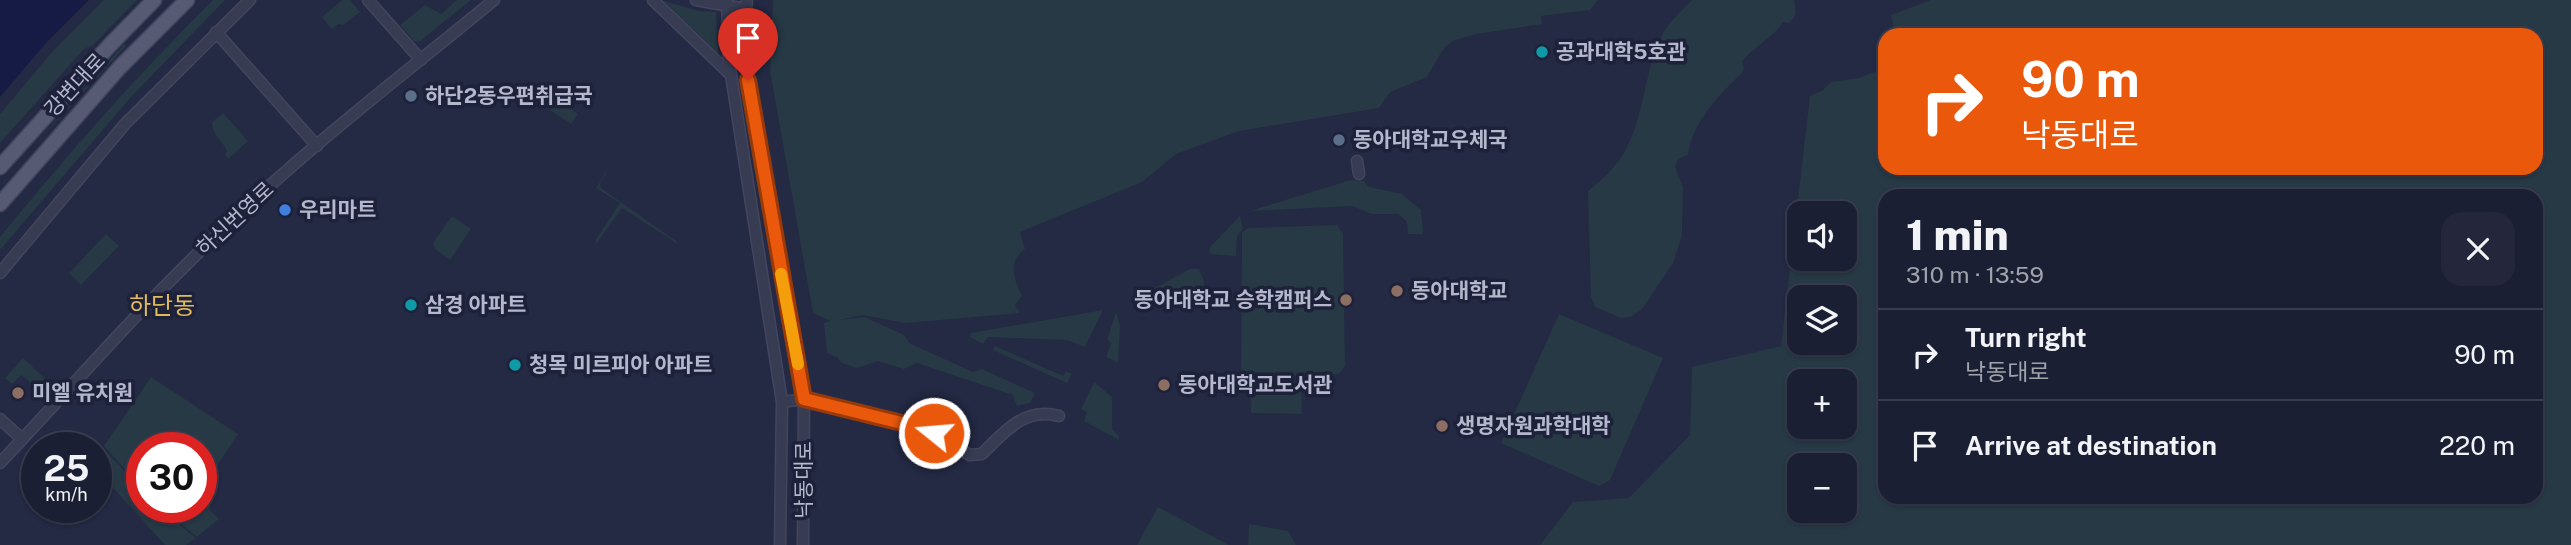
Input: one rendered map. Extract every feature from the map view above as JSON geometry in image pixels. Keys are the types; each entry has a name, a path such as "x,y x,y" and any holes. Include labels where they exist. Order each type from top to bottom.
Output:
{"main road":[{"name":"강변대로","path":"0,167 43,117 154,0"},
{"name":"강변대로","path":"0,204 102,87 187,0"}],"street":[{"path":"0,273 125,124 250,0"},
{"path":"368,0 421,60"},
{"name":"하신번영로","path":"29,432 142,310 223,229 317,146 494,0"},
{"path":"653,0 731,75"},
{"path":"696,0 746,4"},
{"name":"낙동대로","path":"727,3 731,75 782,402 780,545"},
{"name":"낙동대로","path":"746,4 748,80 804,399 803,545"},
{"path":"216,33 317,146"},
{"path":"1357,161 1359,173"},
{"path":"782,402 804,399 922,428 976,456 982,454 1018,420 1037,416 1059,416"},
{"path":"0,419 21,438"},
{"name":"하신번영로","path":"0,463 21,440"}],"shaded area":[{"path":"0,0 89,0 45,44 0,97"},
{"path":"104,0 137,0 93,45 84,49 0,143 0,114 52,52"},
{"path":"213,0 225,0 131,97 0,250 0,237 51,176 130,86"},
{"path":"342,0 350,0 360,12 343,25 338,24 332,29 322,17"},
{"path":"457,0 471,0 419,42 414,41 400,25 425,5 441,14"},
{"path":"773,0 1598,0 1590,10 1541,16 1542,24 1476,34 1452,41 1442,51 1427,77 1390,92 1379,108 1239,131 1176,154 1142,182 1020,232 1025,249 1016,260 1014,271 1022,296 1015,305 1020,313 905,323 862,315 839,320 865,317 904,335 909,343 973,372 982,369 1035,393 1030,403 1017,406 1013,395 917,363 904,369 878,361 857,368 841,363 838,358 827,353 824,323 831,321 813,313 770,71"},
{"path":"1692,0 1794,0 1796,14 1790,23 1783,22 1746,57 1742,62 1744,69 1741,74 1716,100 1701,121 1688,155 1678,159 1675,167 1683,187 1682,236 1673,263 1643,308 1631,317 1621,318 1595,307 1591,297 1588,191 1608,173 1625,151 1636,124 1661,37"},
{"path":"1931,0 2571,0 2571,545 1540,545 1573,502 1629,498 1690,435 1692,367 1781,346 1787,294 1787,355 1857,355 1857,285 1788,285 1790,271 1857,271 1857,201 1798,201 1810,96 1823,90 1831,82 1859,78 1878,71 1878,175 2543,175 2543,28 1894,28 1891,15"},
{"path":"664,1 699,11 716,12 718,53"},
{"path":"124,44 126,46 29,151"},
{"path":"537,87 578,114 571,124 535,100 534,92"},
{"path":"223,113 248,141 228,159 225,155 227,151 212,126 212,122"},
{"path":"610,166 600,184 601,188 678,244 622,208 596,244 595,241 620,203 596,188"},
{"path":"1351,180 1364,181 1369,187 1402,194 1421,210 1423,234 1408,234 1407,222 1398,214 1372,214 1352,206 1250,211"},
{"path":"452,216 471,229 450,260 435,249 433,243"},
{"path":"1240,216 1243,229 1237,236 1236,256 1210,254 1210,247"},
{"path":"1337,225 1343,234 1345,366 1339,374 1241,379 1242,232 1248,228"},
{"path":"106,234 119,246 81,285 69,273"},
{"path":"1190,269 1199,269 1204,281 1201,305 1141,301 1142,295"},
{"path":"1103,310 1085,347 1067,340 988,337 983,344 970,337 971,333"},
{"path":"1116,312 1120,326 1118,363 1106,357 1111,343 1107,340"},
{"path":"1559,314 1663,358 1610,480 1599,486 1501,443"},
{"path":"995,346 1063,376 1066,371 1072,374 1067,383 993,350"},
{"path":"23,358 47,380 37,392 31,390 30,382 21,375 12,384 5,378"},
{"path":"151,377 238,434 217,466 217,432 126,432 126,470 112,455 112,434"},
{"path":"1301,381 1302,414 1251,413 1250,384"},
{"path":"1094,382 1112,397 1112,429 1119,436 1119,440 1084,421 1087,412 1081,409"},
{"path":"112,458 126,473 126,502 112,487"},
{"path":"1158,507 1229,545 1137,545"},
{"path":"145,523 178,523 196,538 186,545 165,545"},
{"path":"180,523 214,523 197,537"},
{"path":"1249,524 1288,531 1296,545 1248,545"}],"slow traffic":[{"path":"781,274 798,364"}],"place":[{"name":"공과대학5호관","path":"1542,52"},
{"name":"하단2동우편취급국","path":"411,96"},
{"name":"동아대학교우체국","path":"1339,140"},
{"name":"우리마트","path":"285,210"},
{"name":"동아대학교","path":"1397,291"},
{"name":"동아대학교 승학캠퍼스","path":"1346,300"},
{"name":"삼경 아파트","path":"411,305"},
{"name":"청목 미르피아 아파트","path":"515,365"},
{"name":"동아대학교도서관","path":"1164,385"},
{"name":"미엘 유치원","path":"18,393"},
{"name":"생명자원과학대학","path":"1442,426"}],"district":[{"name":"하단동","path":"162,306"}],"route":[{"path":"748,80 804,399 934,433"}]}
